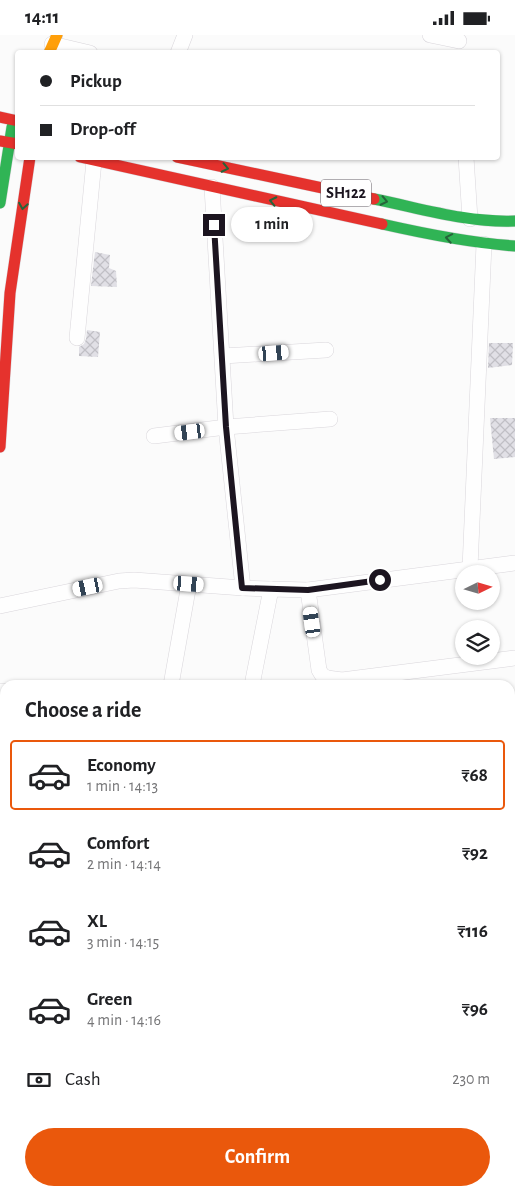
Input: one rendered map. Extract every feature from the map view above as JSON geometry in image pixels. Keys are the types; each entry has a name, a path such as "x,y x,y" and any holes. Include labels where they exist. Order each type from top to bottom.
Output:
{"main road":[{"path":"0,117 15,118"},
{"path":"0,203 9,143 15,122"},
{"path":"0,447 10,293 30,160"},
{"path":"91,160 440,237 484,244 515,246"},
{"name":"SH122","path":"191,160 470,219 490,222 515,221"}],"street":[{"path":"179,50 185,35"},
{"path":"430,35 459,43"},
{"path":"52,44 77,50"},
{"path":"77,338 87,160"},
{"path":"466,160 470,219"},
{"path":"212,187 226,427 242,588"},
{"path":"470,565 484,244"},
{"path":"223,356 326,349"},
{"path":"154,436 226,427 330,419"},
{"path":"497,565 515,563"},
{"path":"0,606 119,581 134,580 242,588 308,590 455,570"},
{"path":"172,680 189,584"},
{"path":"253,680 271,589"},
{"path":"308,590 319,670 327,678 334,680"},
{"path":"380,680 515,658"}],"building":[{"path":"95,252 110,255 109,268 116,271 117,287 91,286"},
{"path":"87,330 100,332 98,357 79,356 79,347 84,344"},
{"path":"489,343 513,343 512,365 488,368"},
{"path":"490,418 515,418 515,457 494,459"}],"traffic: fast":[{"path":"0,203 12,127"},
{"path":"374,199 479,220 515,221"},
{"path":"382,224 448,238 515,246"}],"traffic: slow":[{"path":"50,50 57,35"}],"traffic: jam":[{"path":"0,117 15,120"},
{"path":"0,141 15,144"},
{"path":"0,447 10,293 30,160"},
{"path":"94,160 382,224"},
{"path":"191,160 374,199"}],"route":[{"path":"214,225 226,427 242,588 308,590 380,580"}]}
